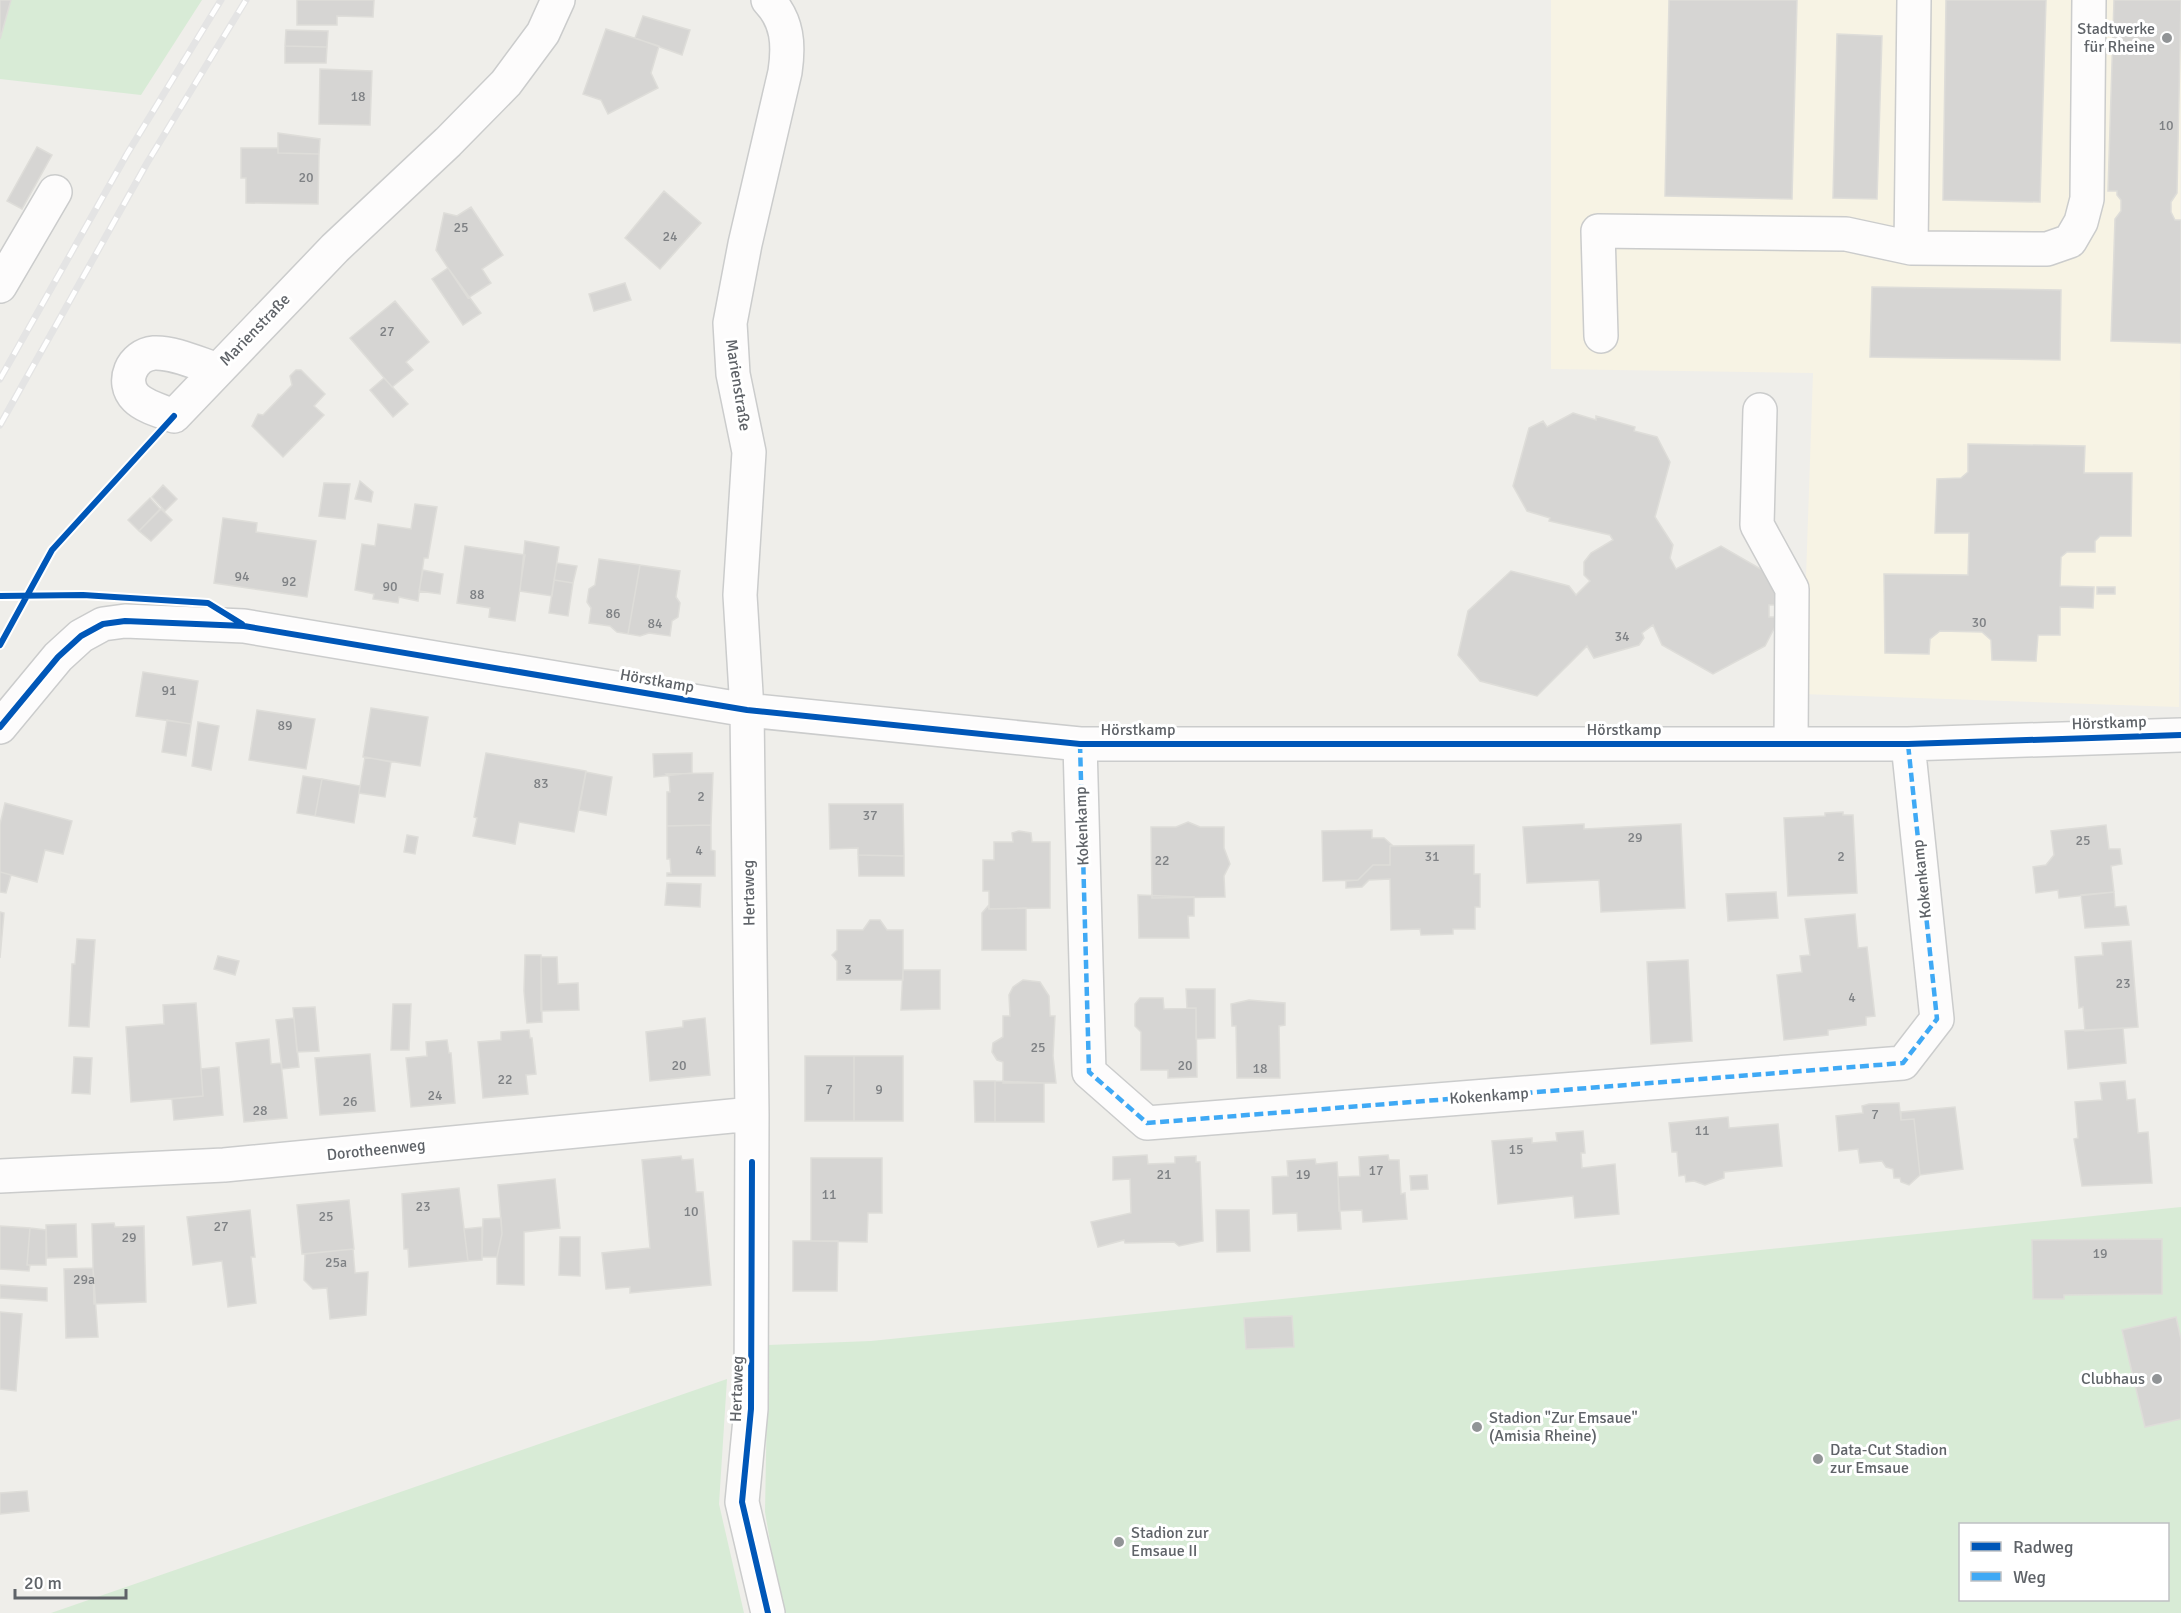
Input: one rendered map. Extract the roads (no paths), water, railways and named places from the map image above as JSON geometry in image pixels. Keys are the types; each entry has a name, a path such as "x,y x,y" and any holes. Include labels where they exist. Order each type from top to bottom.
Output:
{"street":[{"name":"Marienstraße","path":"218,370 335,249 448,142 506,83 538,40 558,0"},
{"name":"Marienstraße","path":"747,710 740,595 748,452 733,374 730,323 789,45 783,21 768,0"},
{"path":"1911,248 1914,0"},
{"path":"1601,336 1598,231 1846,234 1911,248 2047,249 2070,241 2081,222 2087,199 2089,0"},
{"path":"0,286 55,192"},
{"path":"1760,410 1757,525 1792,589 1791,743"},
{"name":"Hörstkamp","path":"0,727 58,657 81,636 103,624 125,621 244,626 747,710 1080,744 1908,744 2181,735"},
{"name":"Hertaweg","path":"747,710 752,1113 751,1409 742,1502 768,1613"},
{"name":"Kokenkamp","path":"1080,744 1089,1072 1147,1123 1903,1063 1937,1019 1908,744"},
{"name":"Dorotheenweg","path":"0,1176 224,1165 752,1113"}],"railway":[{"path":"0,379 127,154 221,0"},
{"path":"0,425 147,163 246,0"}],"place":[{"name":"Stadtwerke für Rheine","path":"2167,38"},
{"name":"Clubhaus","path":"2157,1379"},
{"name":"Stadion \"Zur Emsaue\" (Amisia Rheine)","path":"1477,1427"},
{"name":"Data-Cut Stadion zur Emsaue","path":"1818,1459"},
{"name":"Stadion zur Emsaue II","path":"1119,1542"}]}
